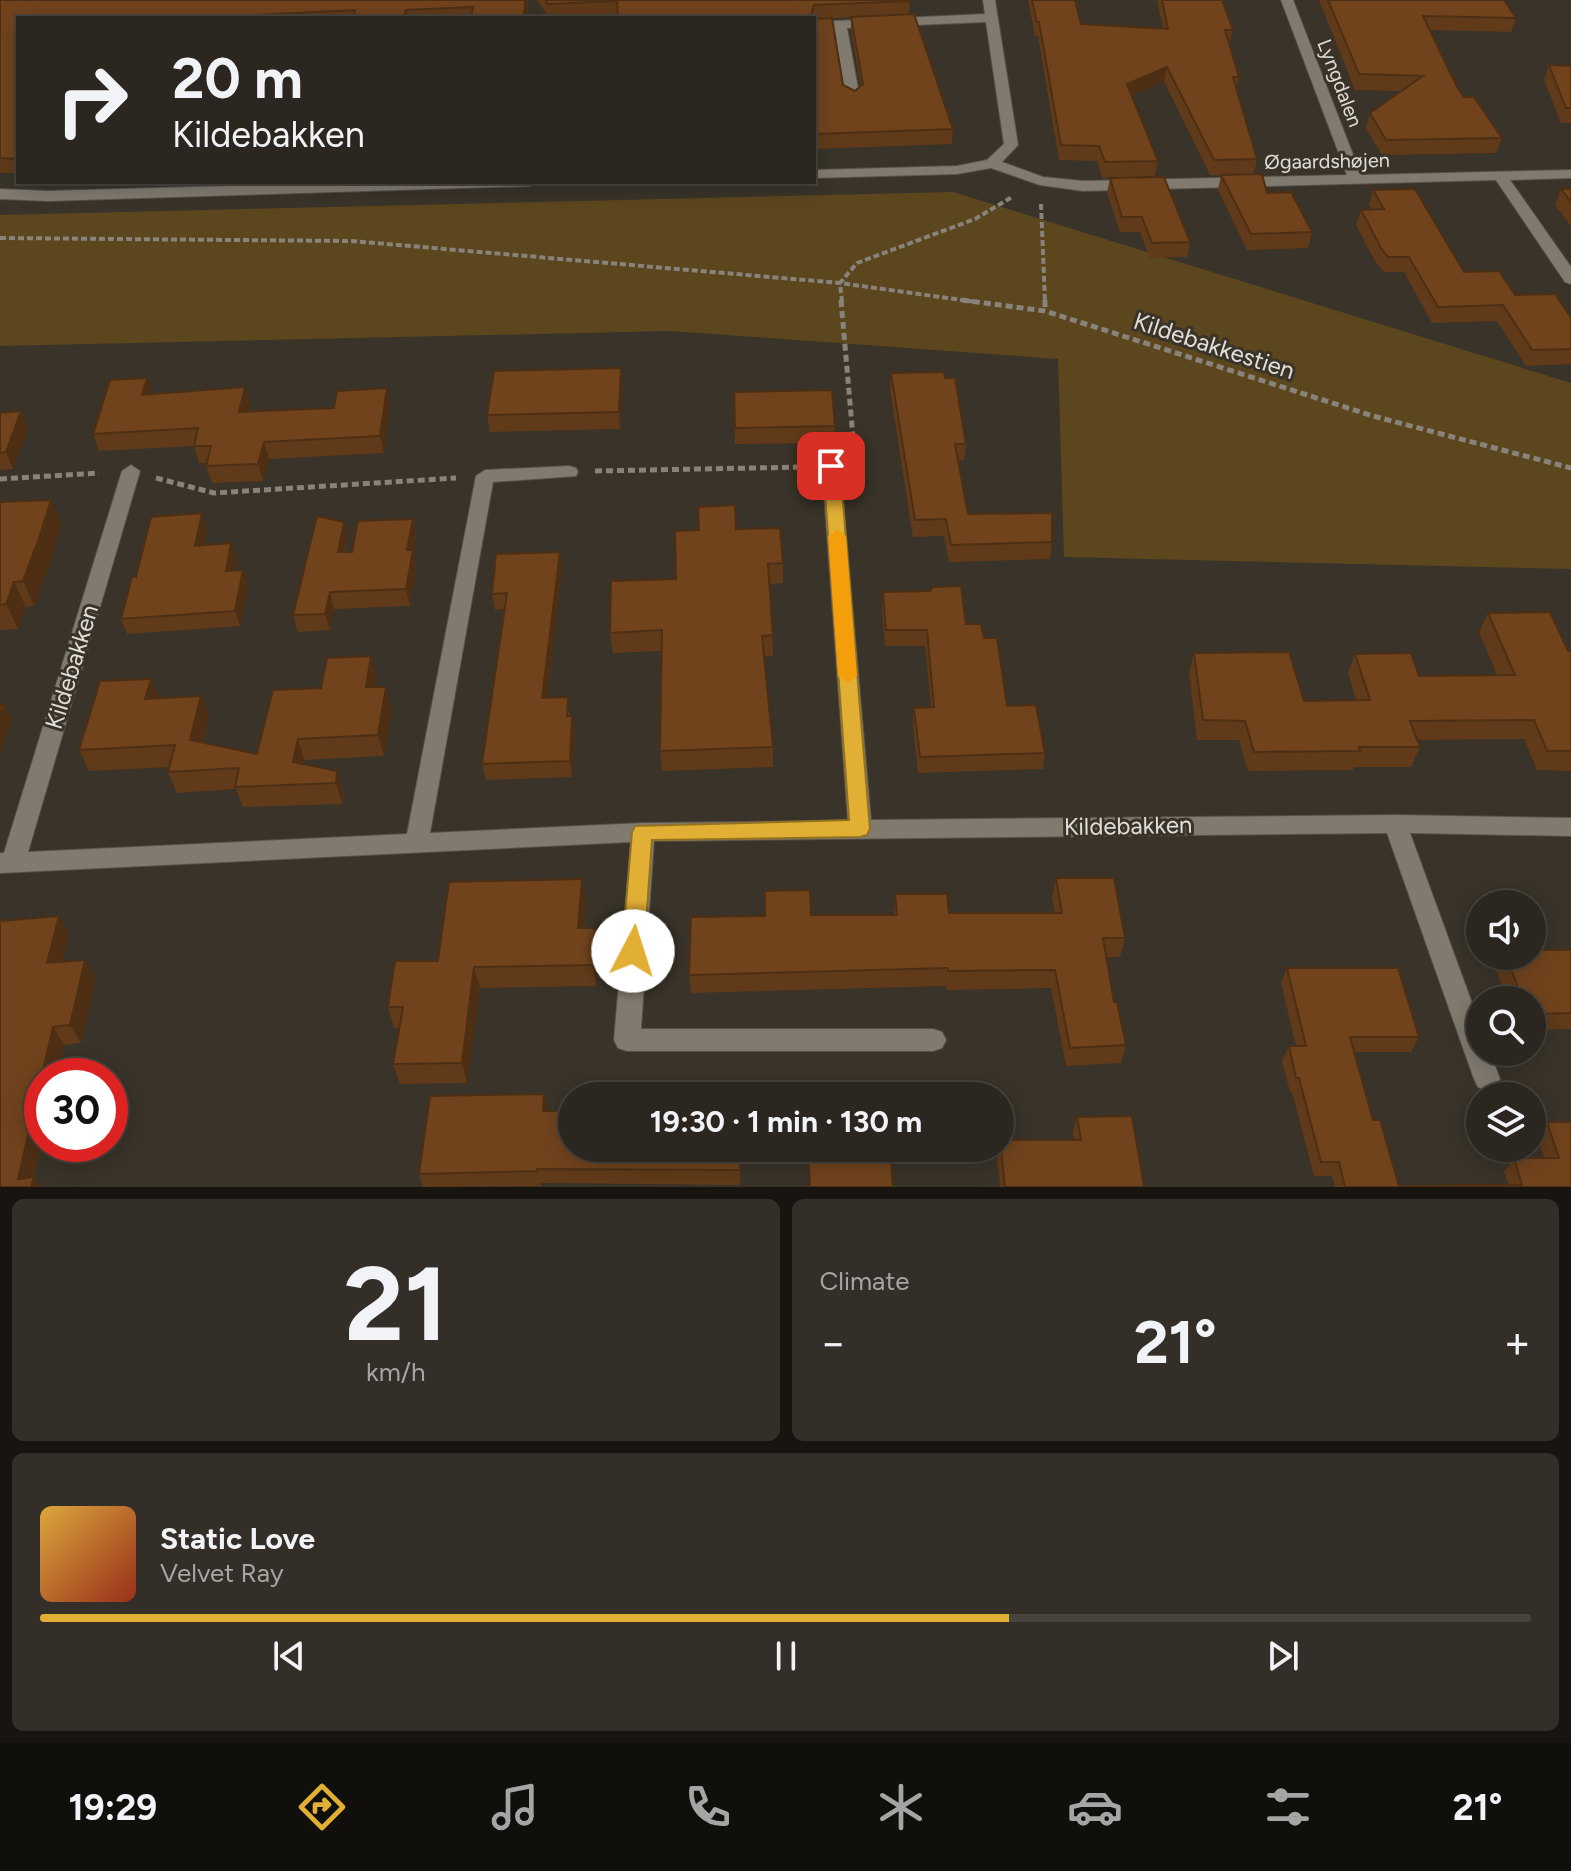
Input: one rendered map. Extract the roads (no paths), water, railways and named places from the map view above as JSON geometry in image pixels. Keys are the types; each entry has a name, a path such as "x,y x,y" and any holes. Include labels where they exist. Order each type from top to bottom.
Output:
{"street":[{"path":"816,174 957,170 992,163 1011,145 989,0"},
{"name":"Lyngdalen","path":"1287,0 1356,180"},
{"path":"816,26 993,18"},
{"path":"840,25 853,99"},
{"name":"Øgaardshøjen","path":"992,163 1040,181 1083,186 1571,174"},
{"path":"1500,176 1571,279"},
{"path":"0,194 48,196 461,184"},
{"path":"831,466 860,829"},
{"name":"Kildebakken","path":"131,471 7,863 643,832 1395,824 1571,827"},
{"path":"417,841 485,476 569,472"},
{"path":"1395,824 1487,1079"},
{"path":"643,832 627,1040 933,1040"}]}
